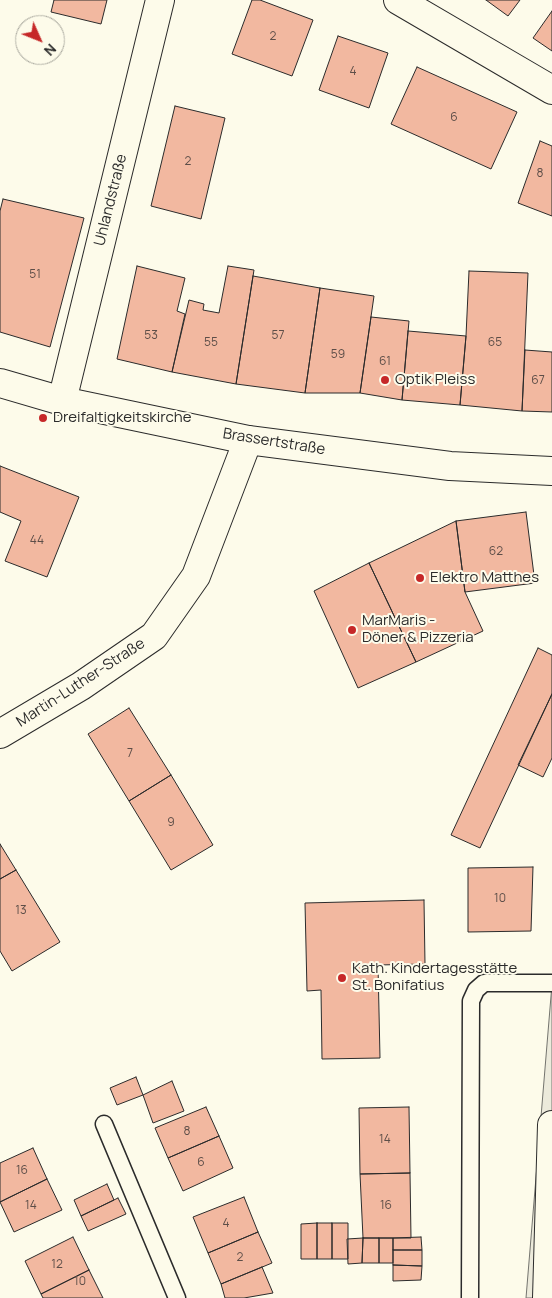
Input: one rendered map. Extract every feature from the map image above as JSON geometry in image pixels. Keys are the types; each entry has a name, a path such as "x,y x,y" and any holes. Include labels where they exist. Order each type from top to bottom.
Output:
{"street":[{"name":"Uhlandstraße","path":"62,401 160,0"},
{"path":"398,0 552,90"},
{"name":"Brassertstraße","path":"0,382 62,401 248,440 450,466 552,471"},
{"name":"Martin-Luther-Straße","path":"0,734 81,686 154,636 196,576 248,440"},
{"path":"547,1298 552,1125"}],"lane":[{"path":"470,1298 470,1001 476,990 484,983 552,983"},
{"path":"104,1124 178,1298"}],"shaded area":[{"path":"552,984 552,1298 526,1298"}],"building":[{"path":"54,0 107,0 101,24 51,12"},
{"path":"252,0 260,0 313,20 292,76 232,54"},
{"path":"486,0 520,0 508,16"},
{"path":"552,11 552,51 533,38"},
{"path":"338,36 388,53 369,108 319,90"},
{"path":"417,67 517,112 491,169 391,124"},
{"path":"175,106 225,118 201,219 151,206"},
{"path":"540,141 552,146 552,216 518,203"},
{"path":"3,199 84,218 50,347 0,332 0,211"},
{"path":"137,266 185,278 177,311 185,314 172,372 117,359"},
{"path":"228,266 254,270 236,384 172,372 189,300 204,304 203,310 219,313"},
{"path":"469,271 528,273 522,411 460,405"},
{"path":"253,276 320,288 305,393 236,384"},
{"path":"320,288 374,296 360,393 305,393"},
{"path":"371,317 409,321 402,400 360,393"},
{"path":"408,331 466,336 460,405 402,400"},
{"path":"525,350 552,352 552,412 522,411"},
{"path":"0,466 79,497 47,577 5,561 21,521 0,512"},
{"path":"526,512 535,583 465,592 456,521"},
{"name":"Elektro Matthes","path":"456,521 465,592 483,631 416,662 369,563"},
{"path":"369,563 416,662 358,688 314,591"},
{"path":"538,648 552,655 552,694 480,848 451,835"},
{"path":"552,694 552,758 543,777 518,765"},
{"path":"129,708 171,775 129,801 88,734"},
{"path":"171,775 213,845 171,870 129,801"},
{"path":"0,844 16,870 0,879"},
{"path":"533,867 531,931 468,932 468,868"},
{"path":"16,870 60,942 12,971 0,951 0,879"},
{"name":"Kath. Kindertagesstätte St. Bonifatius","path":"424,900 425,964 378,965 380,1058 322,1059 321,990 307,991 305,903"},
{"path":"136,1077 143,1095 117,1105 110,1088"},
{"path":"172,1081 184,1111 153,1123 143,1095"},
{"path":"206,1107 219,1136 168,1158 155,1128"},
{"path":"409,1107 410,1173 360,1174 359,1108"},
{"path":"219,1136 233,1168 183,1191 168,1158"},
{"path":"33,1148 47,1179 0,1202 0,1163"},
{"path":"410,1173 411,1238 363,1238 360,1174"},
{"path":"47,1179 62,1210 14,1232 0,1202"},
{"path":"107,1184 114,1200 81,1216 74,1200"},
{"path":"244,1197 258,1232 208,1253 193,1217"},
{"path":"118,1198 126,1214 88,1231 81,1216"},
{"path":"317,1223 332,1223 332,1259 317,1259"},
{"path":"317,1223 317,1259 301,1259 301,1224"},
{"path":"332,1223 348,1223 348,1259 332,1259"},
{"path":"258,1232 272,1263 221,1284 208,1253"},
{"path":"73,1237 89,1270 41,1294 25,1261"},
{"path":"421,1237 422,1250 393,1250 393,1238"},
{"path":"363,1238 379,1238 379,1263 362,1263"},
{"path":"363,1238 362,1263 348,1264 347,1239"},
{"path":"379,1238 393,1238 393,1263 379,1263"},
{"path":"393,1250 422,1250 422,1266 393,1265"},
{"path":"393,1265 422,1266 421,1280 393,1281"},
{"path":"262,1267 273,1293 244,1298 225,1298 221,1284"},
{"path":"89,1270 103,1298 43,1298 41,1294"}],"place":[{"name":"Optik Pleiss","path":"385,380"},
{"name":"Dreifaltigkeitskirche","path":"43,418"},
{"name":"Elektro Matthes","path":"420,578"},
{"name":"MarMaris - Döner & Pizzeria","path":"352,630"},
{"name":"Kath. Kindertagesstätte St. Bonifatius","path":"342,978"}]}
